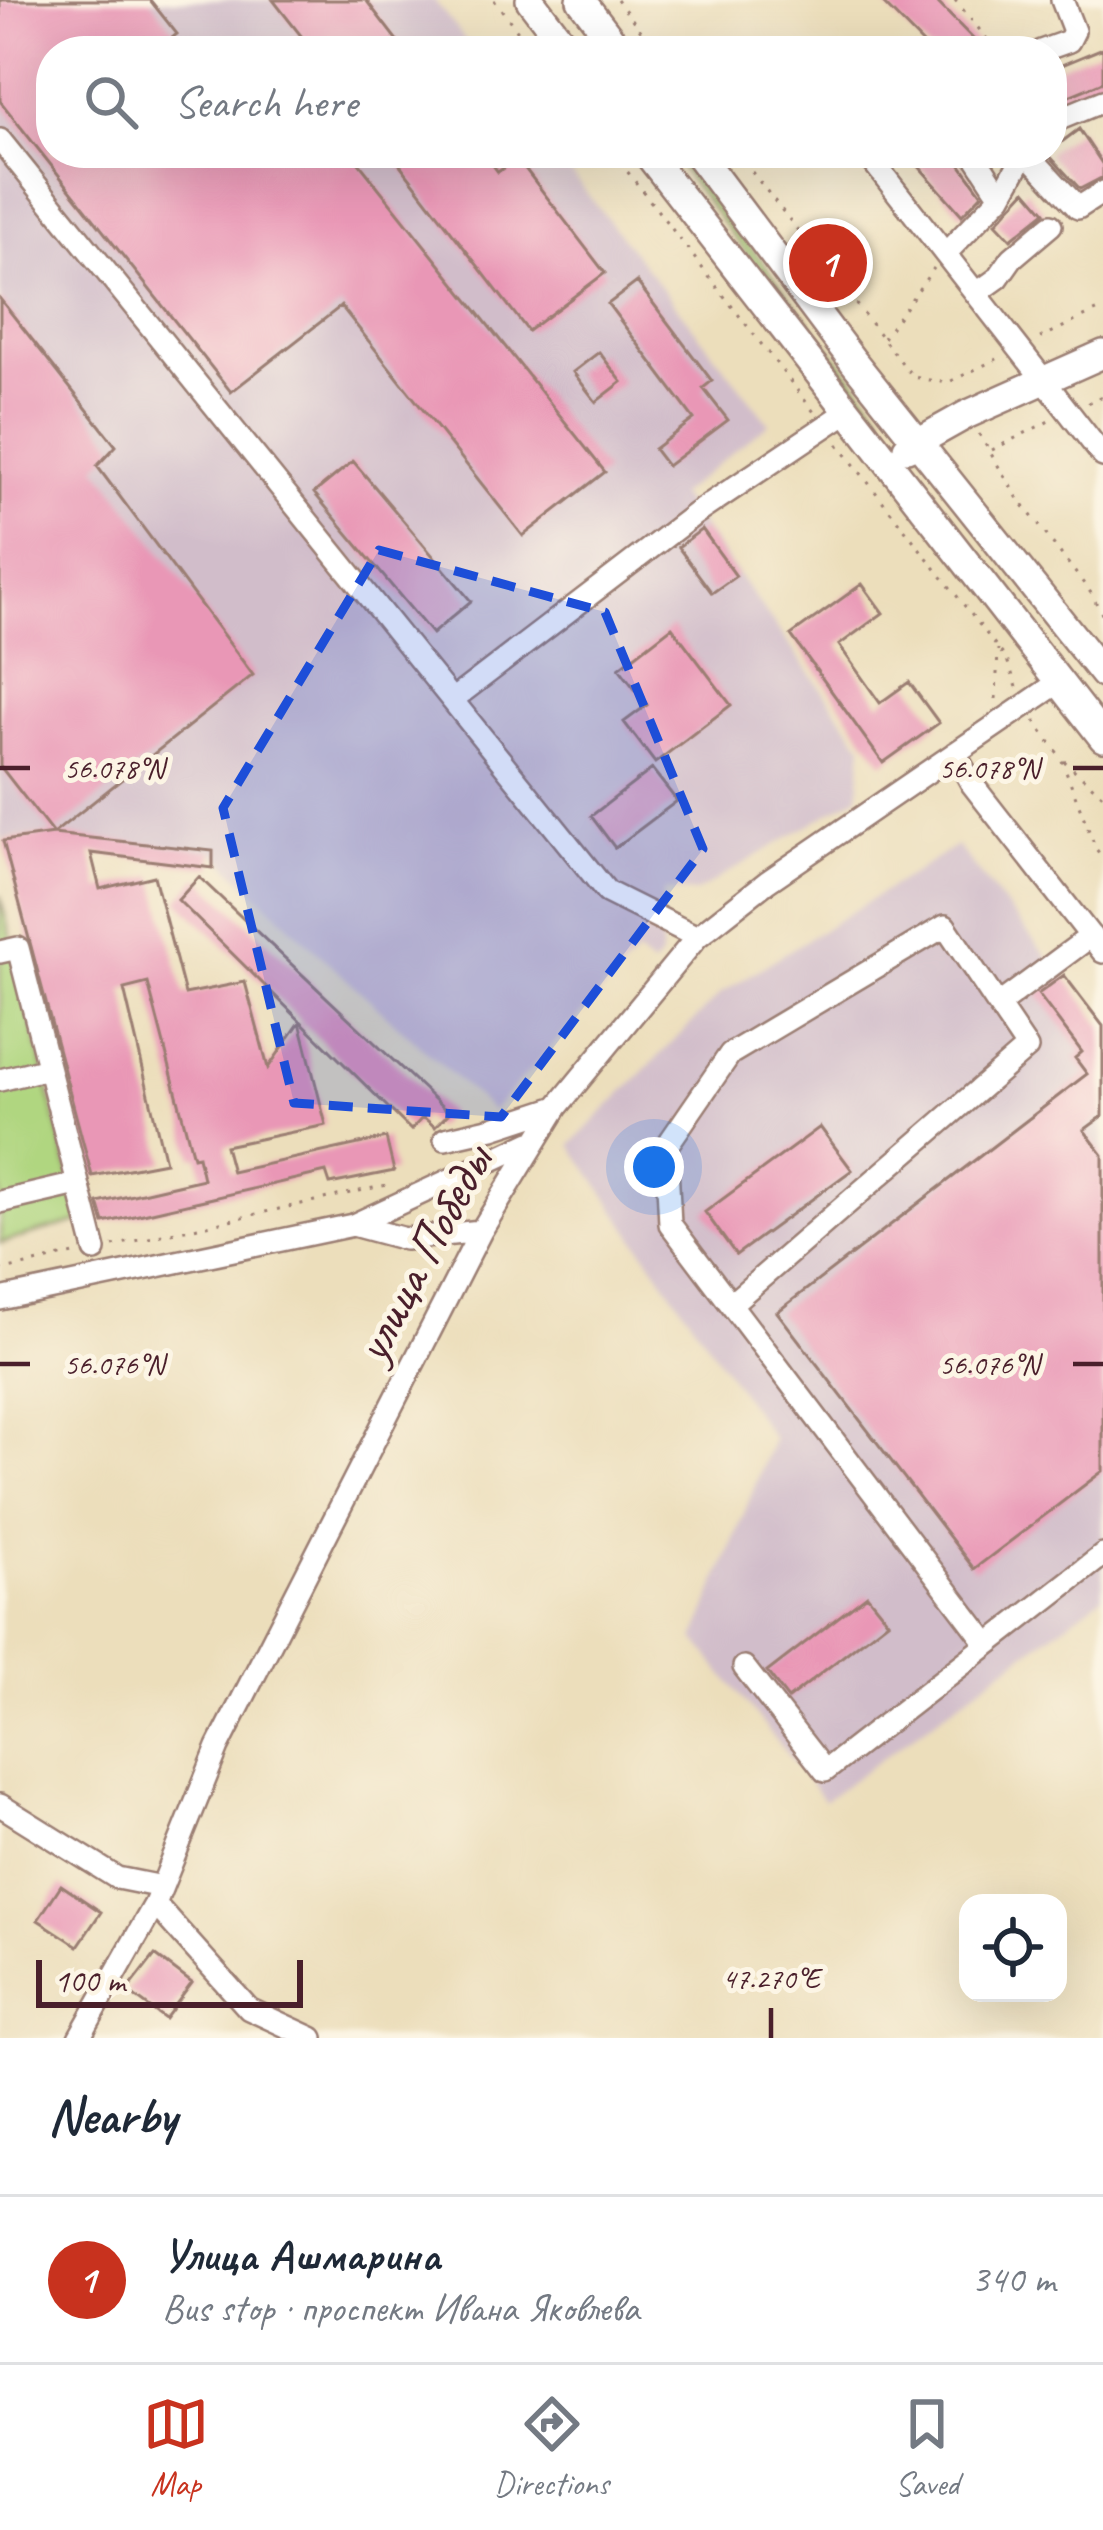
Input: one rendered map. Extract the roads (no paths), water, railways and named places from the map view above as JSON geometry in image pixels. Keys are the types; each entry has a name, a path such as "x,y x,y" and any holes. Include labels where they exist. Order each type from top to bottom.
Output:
{"main road":[{"path":"530,0 558,36"},
{"path":"581,0 609,36"},
{"path":"658,168 837,420 886,461 1103,738"},
{"path":"708,168 1103,674"},
{"path":"886,461 917,441 1103,354"}],"street":[{"path":"1062,0 1074,31 1067,41"},
{"path":"1067,118 1099,111"},
{"path":"0,140 607,892 698,937"},
{"path":"878,168 1103,456"},
{"path":"983,168 1001,196"},
{"path":"946,253 1001,196 1017,168"},
{"path":"1040,168 1078,208 1103,192"},
{"path":"977,293 1051,225"},
{"path":"452,700 695,514 837,420"},
{"name":"улица Победы","path":"79,2038 159,1896 218,1747 481,1231 557,1107 698,937 767,882 1059,682"},
{"path":"956,753 972,784 1097,944 998,1005"},
{"path":"731,1304 1027,1048 945,926 730,1054 666,1147 670,1224 987,1642"},
{"path":"0,952 18,948 95,1250"},
{"path":"0,1080 48,1068"},
{"path":"445,1138 557,1107"},
{"path":"0,1299 353,1225 533,1141"},
{"path":"0,1202 77,1184"},
{"path":"353,1225 405,1239 481,1231"},
{"path":"744,1667 825,1771 1103,1555"},
{"path":"0,1805 117,1878 159,1896 249,2009 312,2038"}],"place":[{"name":"Улица Ашмарина","path":"828,263"}]}
